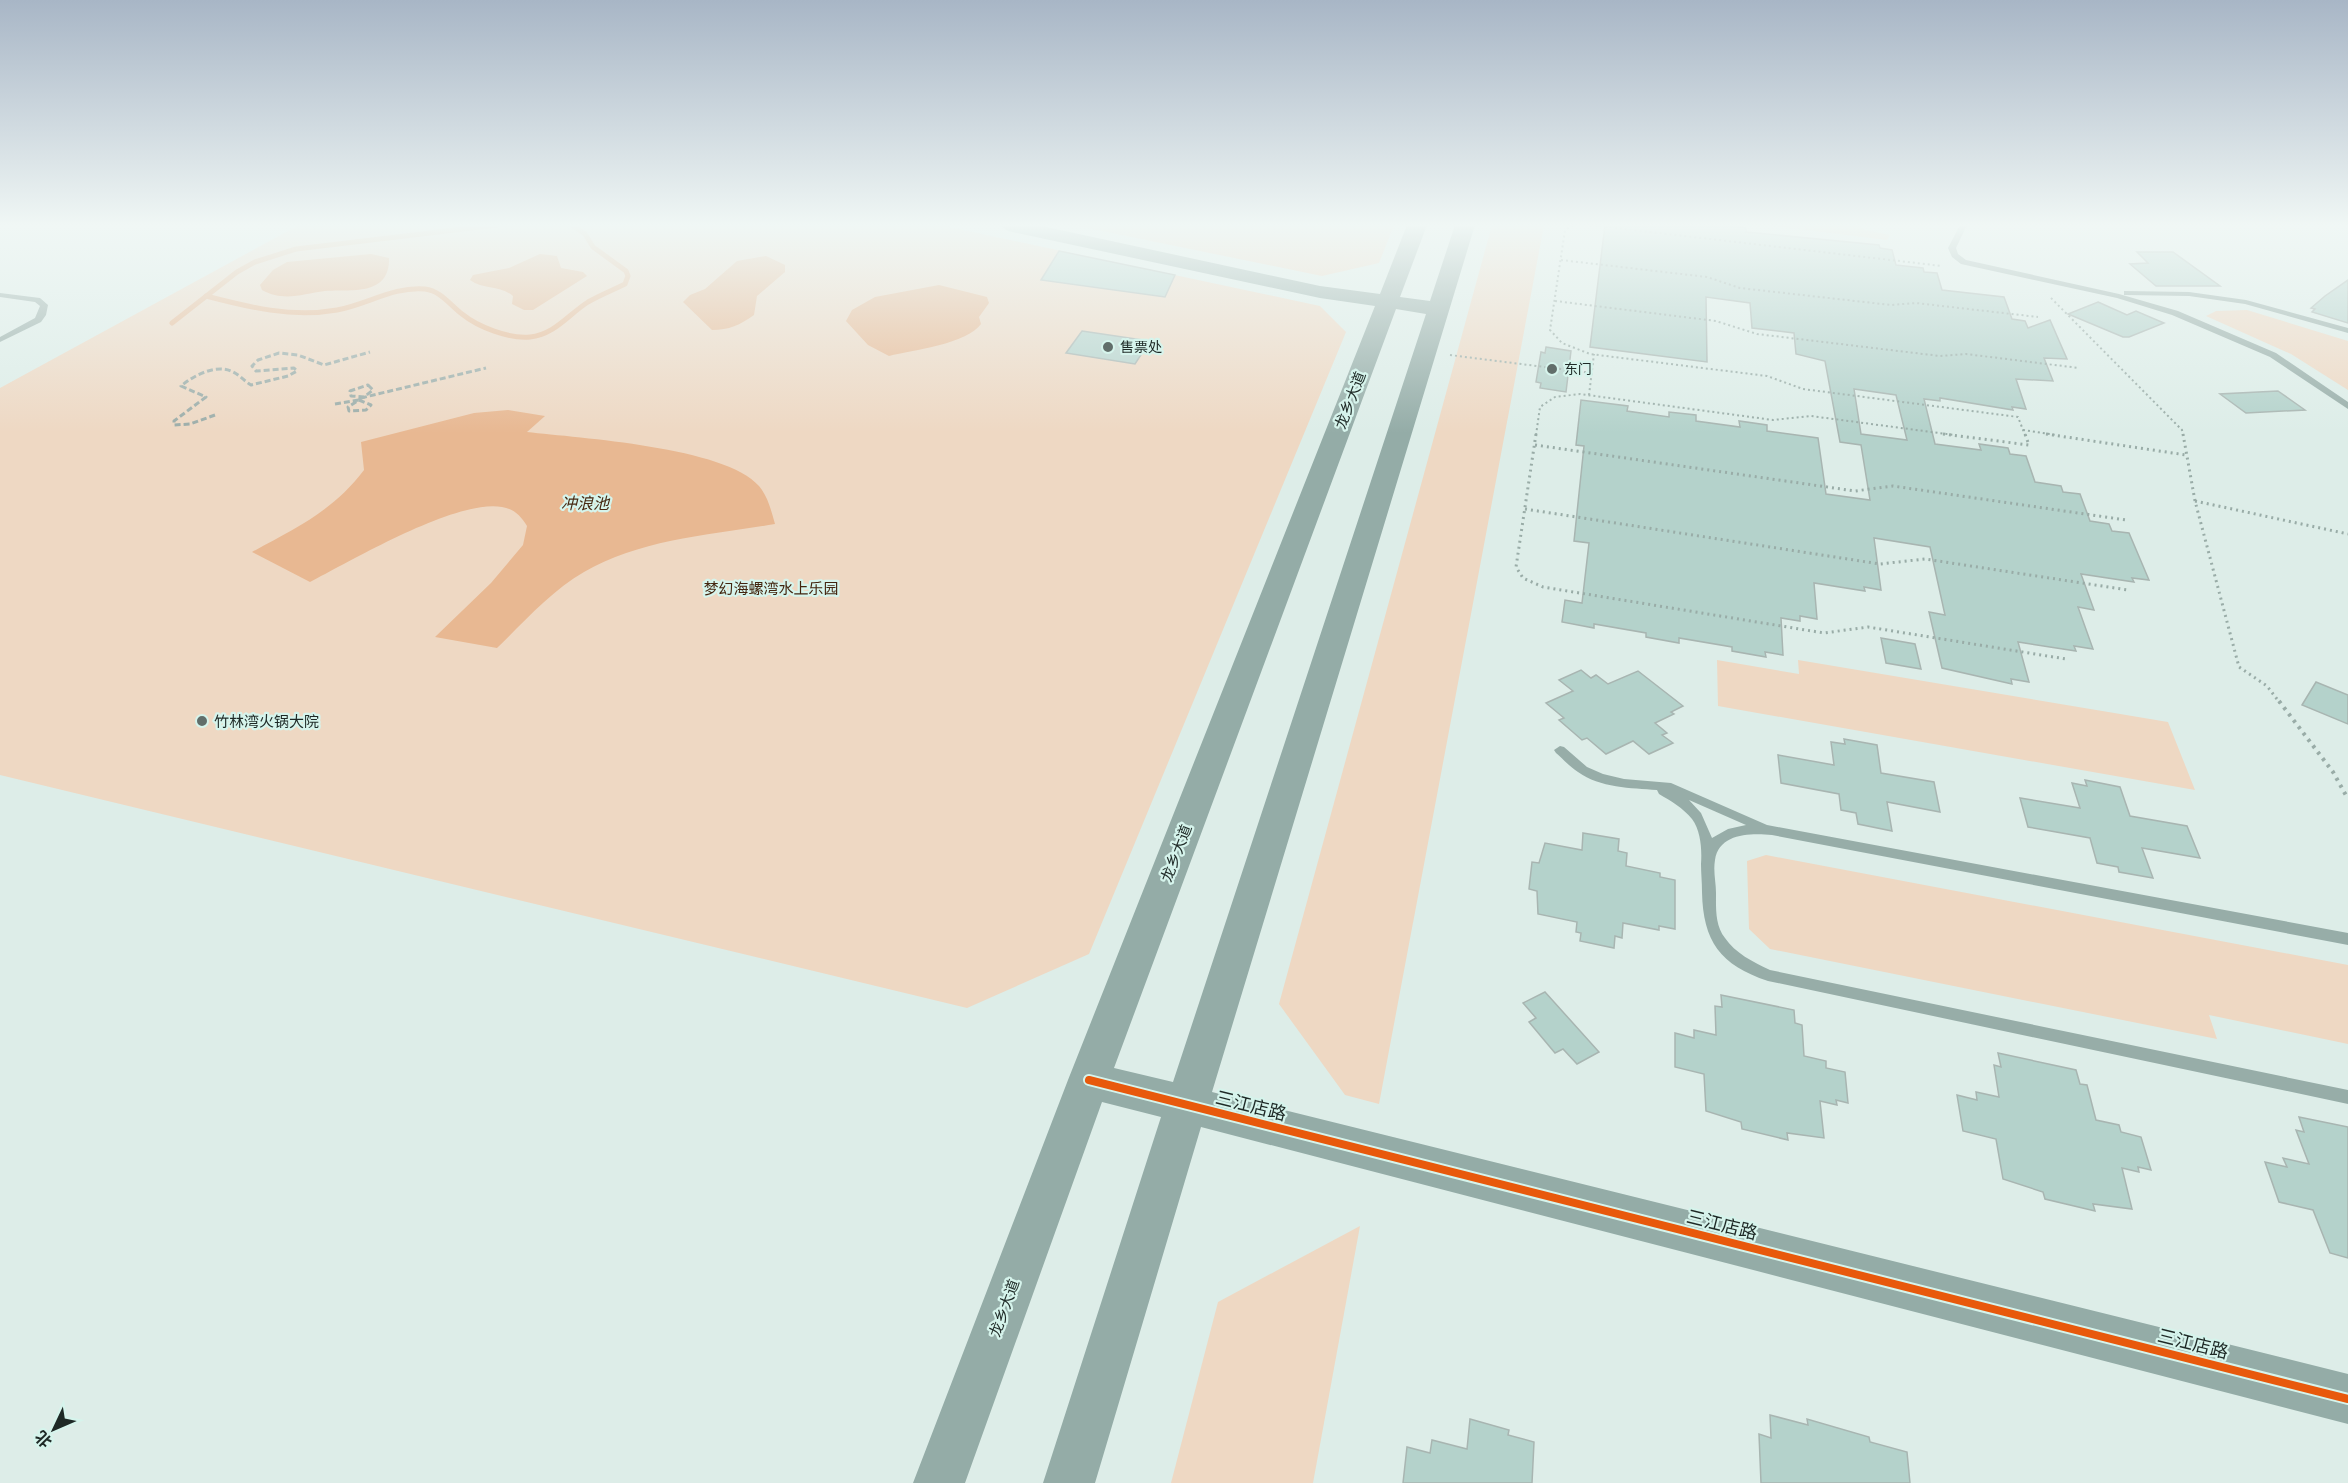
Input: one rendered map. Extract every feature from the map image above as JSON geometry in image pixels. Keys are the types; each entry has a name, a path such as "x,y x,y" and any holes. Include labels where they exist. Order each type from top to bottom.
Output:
{"main road":[{"path":"1333,294 1439,309"},
{"name":"龙乡大道","path":"939,1483 1089,1080 1390,294"},
{"path":"1069,1483 1444,294"},
{"name":"三江店路","path":"1089,1080 2348,1399"}],"lane":[{"path":"2107,294 2147,304 2194,321 2273,355 2348,406"},
{"path":"2168,294 2208,296 2277,309 2348,331"},
{"path":"0,295 37,300 44,305 38,320 0,340"},
{"path":"2194,321 2178,309 2177,302 2188,296 2208,296"},
{"path":"1560,750 1590,774 1612,781 1667,786 1772,830"},
{"path":"1633,784 1667,793 1691,809 1706,830 1709,915 1713,930 1722,944 1738,959 1768,975 2348,1097"},
{"path":"1708,859 1713,846 1725,836 1745,829 1772,830 2348,939"}],"path":[{"path":"1555,294 1550,330 1552,334 1574,349 1594,354 1767,376 1803,389 2019,417 2029,445 1811,416 1773,420 1589,395 1563,395 1540,407 1516,567 1523,578 1543,587 1824,633 1868,627 2066,660"},
{"path":"1795,294 1891,305 1916,303 2038,317"},
{"path":"2048,294 2182,430 2195,501 2239,667 2267,686 2333,772 2348,799"},
{"path":"1554,301 1716,321 1747,332 1769,336 1940,356 1966,354 2079,368"},
{"path":"1427,352 1592,373"},
{"path":"1589,395 1594,354"},
{"path":"2023,430 2186,455"},
{"path":"1534,445 1862,492 1893,486 2126,519"},
{"path":"2195,501 2348,534"},
{"path":"1525,509 1880,564 1925,559 2128,590"}],"green space":[{"name":"梦幻海螺湾水上乐园","path":"172,294 1265,294 1320,306 1346,332 1089,954 967,1008 0,775 0,388"},
{"path":"1473,294 1531,294 1379,1104 1345,1095 1279,1004"},
{"path":"2247,310 2348,341 2348,390 2291,354 2206,316 2216,311"},
{"path":"1717,660 1799,674 1798,660 2168,722 2195,790 1718,706"},
{"path":"1766,855 2348,965 2348,1044 2209,1015 2217,1039 1770,949 1749,929 1747,861"},
{"path":"1360,1226 1313,1483 1171,1483 1218,1302"}],"water":[{"path":"271,294 306,294 286,296"},
{"path":"510,294 558,294 533,310 524,310 512,304 513,296"},
{"path":"759,294 754,315 744,322 718,330 712,330 683,302 690,295"},
{"path":"890,294 976,294 987,297 989,303 979,317 981,324 964,337 925,349 889,356 868,345 846,321 852,310 875,297"},
{"name":"冲浪池","path":"508,410 545,416 527,432 615,441 685,453 742,473 762,490 775,524 653,545 606,561 560,588 497,648 435,637 491,583 523,545 527,526 520,516 510,509 482,507 432,521 310,582 252,552 313,517 340,497 364,470 361,442 474,413"}],"building":[{"path":"1145,294 1166,294 1165,297"},
{"path":"1596,294 1979,294 2004,297 2012,319 2025,321 2028,328 2050,320 2067,359 2044,358 2053,381 2016,379 2026,409 2012,407 2013,410 1940,398 1940,401 1924,399 1935,444 1981,450 1979,444 2008,448 2010,454 2026,456 2035,482 2061,486 2063,492 2080,494 2090,521 2109,524 2112,531 2129,533 2149,580 2132,578 2134,582 2081,574 2094,610 2078,607 2093,649 2074,646 2076,651 2018,642 2029,682 2011,679 2012,684 1942,668 1929,612 1945,615 1930,547 1874,538 1881,590 1864,587 1865,591 1814,583 1817,619 1800,616 1800,621 1781,618 1783,655 1765,652 1766,657 1732,651 1732,647 1679,638 1679,643 1646,637 1646,633 1594,624 1594,628 1562,622 1565,600 1582,603 1589,543 1574,541 1584,446 1576,445 1581,400 1628,406 1627,411 1669,417 1669,412 1696,415 1696,421 1740,427 1739,421 1767,425 1767,431 1818,438 1826,494 1870,500 1861,445 1840,442 1825,361 1796,354 1794,333 1752,328 1750,303 1706,297 1707,362 1590,347","holes":["1854,389 1896,395 1907,440 1861,434"]},
{"path":"2348,294 2348,323 2312,312 2315,309 2311,308 2325,296"},
{"path":"2098,302 2127,315 2136,311 2164,323 2129,337 2123,337 2068,314"},
{"name":"售票处","path":"1082,331 1150,341 1135,364 1066,353"},
{"name":"东门","path":"1546,347 1571,351 1566,392 1540,388 1541,383 1536,382 1541,352 1545,353"},
{"path":"2278,391 2305,410 2246,413 2220,394"},
{"path":"1881,638 1915,644 1921,669 1886,663"},
{"path":"1581,670 1591,678 1596,675 1608,684 1638,671 1683,706 1671,712 1674,714 1655,723 1667,733 1662,735 1673,743 1649,754 1633,741 1606,754 1587,738 1582,740 1559,720 1564,718 1546,703 1573,691 1559,680"},
{"path":"2316,682 2348,695 2348,724 2302,705"},
{"path":"1844,739 1877,745 1881,773 1934,782 1940,812 1887,802 1892,831 1858,824 1856,813 1841,810 1839,794 1781,783 1778,755 1834,765 1831,742 1845,744"},
{"path":"2085,780 2120,787 2130,816 2187,826 2200,858 2142,848 2153,878 2119,872 2118,867 2097,863 2090,838 2028,827 2020,798 2080,808 2072,783 2087,786"},
{"path":"1583,833 1619,839 1618,851 1627,853 1626,866 1660,873 1660,877 1675,880 1675,929 1659,926 1659,930 1623,923 1622,938 1615,936 1614,948 1580,941 1581,933 1576,932 1577,922 1538,914 1537,891 1529,889 1532,862 1539,863 1545,843 1582,850"},
{"path":"1545,992 1599,1052 1577,1064 1563,1049 1555,1053 1529,1022 1536,1018 1523,1003"},
{"path":"1721,995 1794,1010 1795,1023 1802,1025 1804,1056 1826,1061 1826,1068 1845,1072 1848,1103 1836,1100 1837,1105 1820,1101 1824,1138 1787,1133 1788,1140 1742,1129 1741,1122 1706,1111 1704,1074 1675,1067 1675,1033 1694,1038 1694,1030 1716,1035 1715,1006 1722,1007"},
{"path":"1998,1053 2076,1070 2080,1084 2087,1085 2096,1120 2119,1125 2121,1132 2141,1137 2151,1170 2138,1167 2139,1172 2122,1168 2132,1209 2093,1204 2095,1211 2045,1199 2043,1192 2003,1179 1996,1139 1963,1131 1957,1095 1977,1100 1976,1092 1999,1097 1994,1065 2001,1067"},
{"path":"2299,1117 2348,1127 2348,1258 2330,1253 2313,1210 2279,1202 2265,1162 2287,1167 2283,1158 2309,1164 2296,1130 2304,1132"},
{"path":"1770,1415 1808,1425 1807,1419 1869,1437 1870,1442 1907,1452 1910,1483 1761,1483 1759,1434 1771,1438"},
{"path":"1470,1419 1509,1430 1508,1435 1534,1442 1532,1483 1403,1483 1407,1447 1430,1453 1432,1440 1467,1449"}],"waterway":[{"path":"206,296 270,310 303,313 348,308 388,294"},
{"path":"439,294 462,314 485,328 522,337 547,332 588,302 604,294"},
{"path":"172,323 206,296"}],"railway":[{"path":"215,415 190,424 174,425 174,421 206,397 181,386 198,375 218,369 234,372 251,385 288,376 297,371 294,368 256,371 252,366 258,360 279,353 298,355 324,365 370,352"},
{"path":"359,400 486,368"},
{"path":"368,385 373,390 364,397 351,396 350,391 368,385"},
{"path":"335,404 359,400"},
{"path":"359,400 371,405 366,410 349,411 348,407 359,400"}],"cycle path":[{"path":"1089,1080 2348,1399"}],"place":[{"name":"售票处","path":"1108,347"},
{"name":"东门","path":"1552,369"},
{"name":"竹林湾火锅大院","path":"202,721"}]}
